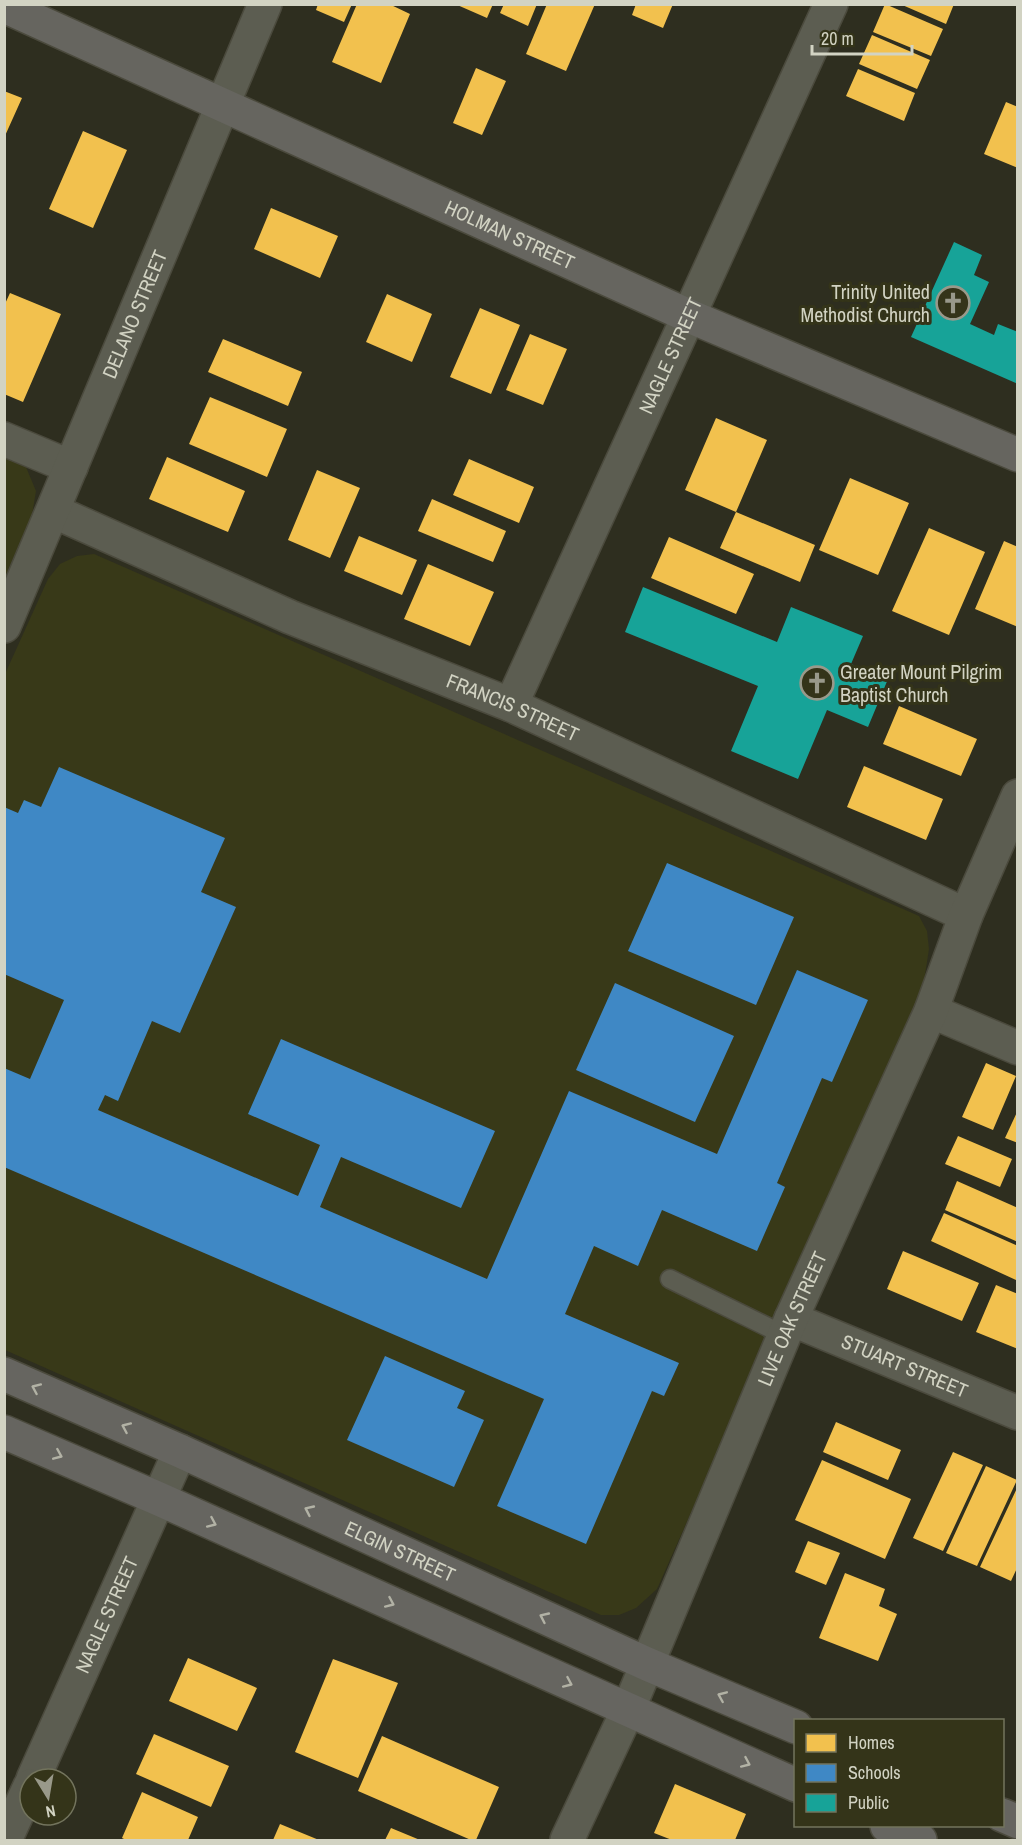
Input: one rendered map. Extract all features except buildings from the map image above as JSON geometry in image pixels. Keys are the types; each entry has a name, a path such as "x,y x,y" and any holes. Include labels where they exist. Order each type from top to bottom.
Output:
{"main road":[{"name":"ELGIN STREET","path":"4,1374 180,1451 647,1664 794,1727"},
{"path":"4,1432 159,1499 794,1785"},
{"path":"889,1827 920,1840"}],"street":[{"name":"DELANO STREET","path":"4,626 265,4"},
{"name":"NAGLE STREET","path":"511,705 831,4"},
{"name":"HOLMAN STREET","path":"4,6 689,316 1017,455"},
{"path":"4,439 71,467"},
{"name":"FRANCIS STREET","path":"53,512 290,616 511,705 966,915"},
{"name":"LIVE OAK STREET","path":"567,1840 628,1710 787,1327 931,1011 966,915 1017,796"},
{"path":"931,1011 1017,1047"},
{"name":"STUART STREET","path":"787,1327 1017,1413"},
{"name":"NAGLE STREET","path":"38,1767 180,1451"},
{"path":"5,1840 18,1812"}],"lane":[{"path":"670,1280 787,1327"}],"shaded area":[{"path":"5,457 26,467 36,491 32,515 5,577"},
{"path":"94,554 919,916 927,931 929,949 924,981 916,1007 657,1589 636,1608 619,1615 601,1615 5,1350 5,674 48,579 60,564 77,556"}],"place":[{"name":"Trinity United Methodist Church","path":"953,303"},
{"name":"Greater Mount Pilgrim Baptist Church","path":"817,683"}]}
